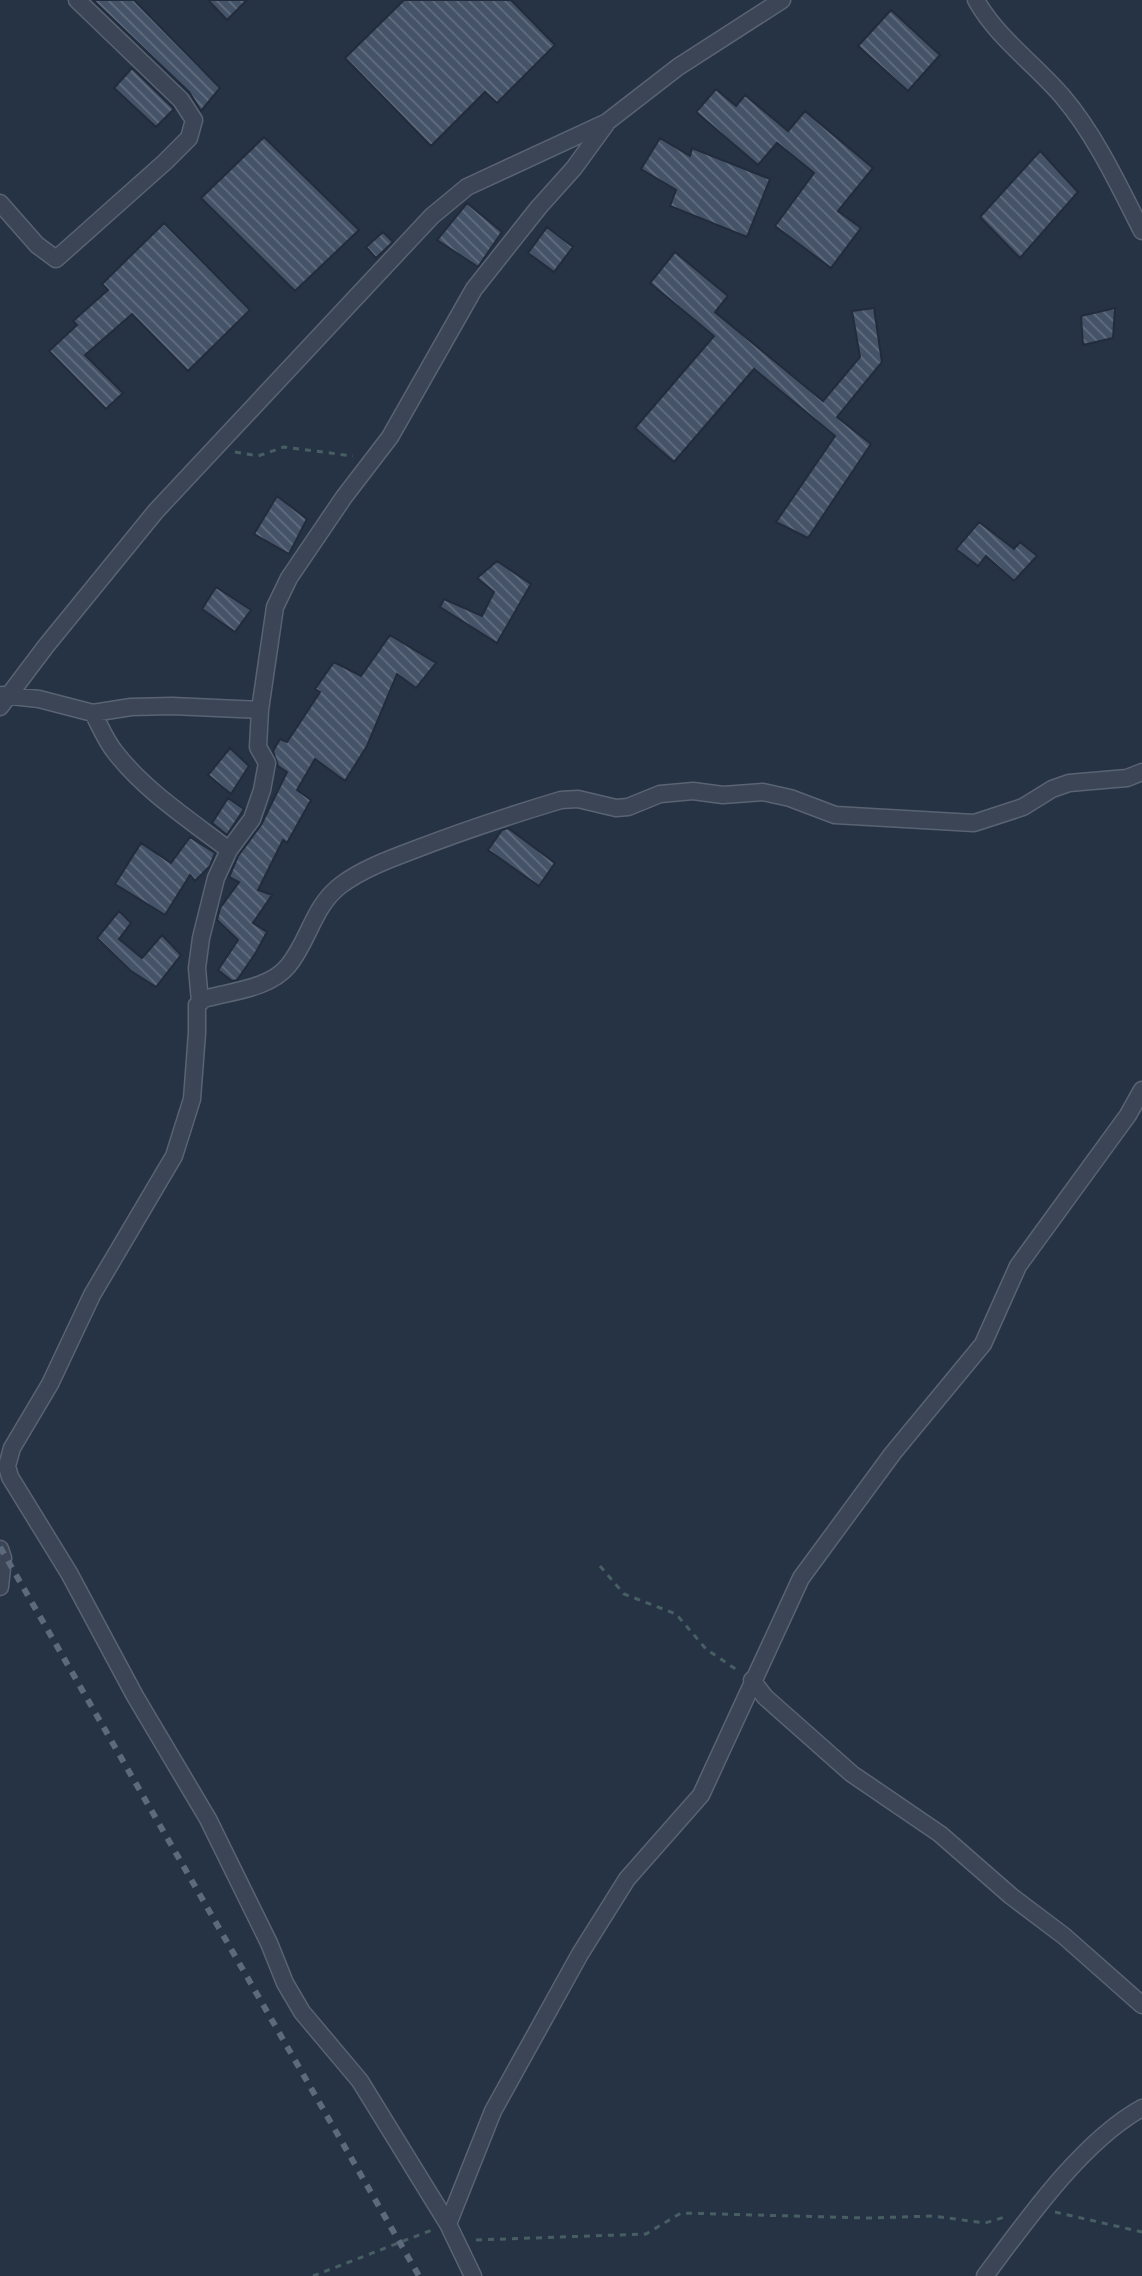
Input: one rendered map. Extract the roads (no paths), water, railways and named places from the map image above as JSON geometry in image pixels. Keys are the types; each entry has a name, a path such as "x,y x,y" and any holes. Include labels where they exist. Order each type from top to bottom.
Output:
{"street":[{"path":"0,203 37,245 56,259 189,138 194,120 181,100 77,0"},
{"path":"473,2276 448,2224 360,2081 302,2012 285,1983 269,1943 208,1819 135,1696 69,1573 10,1477 7,1466 12,1448 50,1384 92,1295 174,1156 192,1099 196,1011 200,1002 197,968 201,938 216,878 229,850 252,819 262,790 267,763 258,747 260,710 275,607 289,578 311,543 390,437 474,289 574,168 607,122 678,67 782,0"},
{"path":"975,3 1064,97 1089,134 1142,231"},
{"path":"3,699 156,511 432,216 467,187 607,122"},
{"path":"3,699 39,699 93,713 131,707 172,706 260,710"},
{"path":"93,713 113,750 138,777 229,850"},
{"path":"200,1002 270,980 287,968 329,896 341,885 377,864 438,840 561,800 571,798 616,808 628,807 660,794 763,792 790,798 835,815 974,823 1023,807 1052,789 1069,783 1127,778 1142,772"},
{"path":"448,2224 493,2111 531,2040 627,1879 701,1795 801,1578 893,1453 983,1344 1018,1266 1128,1115 1142,1090"},
{"path":"0,1549 3,1558 0,1587"},
{"path":"752,1680 765,1697 852,1774 940,1834 1142,2005"},
{"path":"985,2276 1037,2208 1088,2151 1135,2112 1142,2098"}],"railway":[{"path":"0,1547 419,2276"}]}
